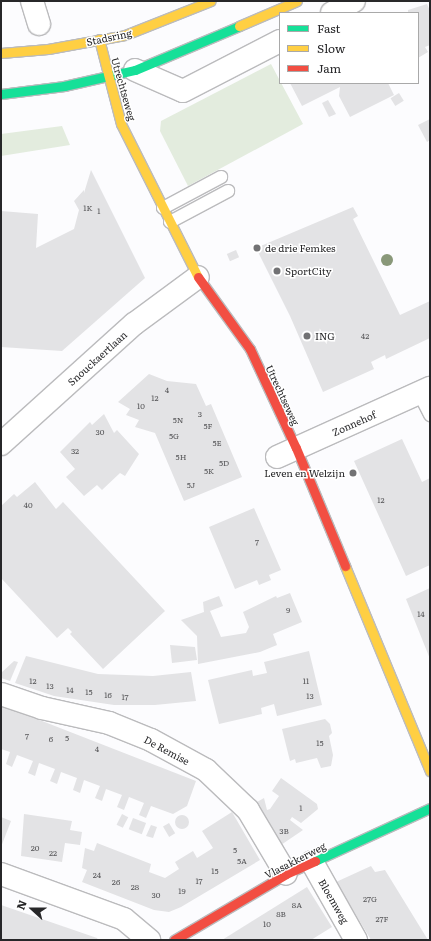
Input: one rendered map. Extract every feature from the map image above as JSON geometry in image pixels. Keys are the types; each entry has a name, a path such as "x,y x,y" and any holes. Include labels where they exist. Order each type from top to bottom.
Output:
{"main road":[{"name":"Stadsring","path":"1,53 99,39 151,27 211,1"},
{"path":"1,94 64,86 135,70 297,1"},
{"name":"Utrechtseweg","path":"99,39 108,77 122,124 198,277 250,348 296,448 430,771"},
{"name":"Vlasakkerweg","path":"174,940 286,874 430,808"}],"street":[{"path":"32,1 38,24"},
{"path":"334,12 354,1"},
{"path":"135,70 183,91 279,42"},
{"name":"Snouckaertlaan","path":"1,444 134,324 198,277"},
{"name":"Zonnehof","path":"277,457 425,390"},
{"name":"De Remise","path":"1,694 42,708 109,724 151,740 206,770 248,810 286,874"},
{"name":"Bloemweg","path":"312,862 356,940"},
{"path":"1,874 124,919 149,940"}],"lane":[{"path":"163,208 221,177"},
{"path":"170,222 228,191"},
{"path":"425,390 430,415"}],"shaded area":[{"path":"271,64 279,79 279,84 282,84 303,124 188,186 160,131 161,121"},
{"path":"62,126 70,145 1,156 1,134"}],"building":[{"path":"427,4 430,11 430,45 425,47 428,52 419,57 419,12 408,12 408,10"},
{"path":"291,84 388,84 394,95 350,117 339,96 340,87 302,106"},
{"path":"399,93 404,101 395,106 391,98"},
{"path":"328,100 336,114 329,117 322,103"},
{"path":"430,119 430,140 427,142 418,125"},
{"path":"91,170 145,278 62,351 1,347 1,211 38,214 36,248 74,229 79,210 74,201 84,190 84,193"},
{"path":"353,207 358,216 353,219 400,315 430,301 430,338 386,359 385,355 371,362 374,369 323,392 290,316 256,248"},
{"path":"236,250 239,257 230,261 227,254"},
{"path":"149,374 167,381 196,384 206,406 211,404 242,477 184,501 155,433 135,427 139,420 126,415 130,409 118,402"},
{"path":"104,414 114,433 117,430 139,454 125,476 120,473 102,490 97,485 84,496 66,477 75,469 60,452 90,422 92,425"},
{"path":"402,439 422,482 430,478 430,565 406,576 354,461"},
{"path":"35,482 56,509 63,502 165,611 103,669 70,634 72,632 68,628 57,638 1,578 1,506 14,494 17,497"},
{"path":"254,508 281,570 269,575 271,580 259,585 257,580 235,589 209,527"},
{"path":"430,588 430,659 406,599"},
{"path":"290,593 302,622 273,634 277,645 260,652 198,664 197,636 181,620 204,612 203,602 219,596 223,606 210,611 221,637 246,633 249,627 243,612 276,596 277,598"},
{"path":"170,645 195,647 197,660 172,663"},
{"path":"309,651 322,705 277,716 274,704 261,708 262,714 219,724 208,680 252,670 253,676 267,673 264,662"},
{"path":"26,656 98,674 153,676 191,672 196,701 155,705 114,705 54,696 15,683"},
{"path":"14,661 18,662 10,681 1,678 1,673"},
{"path":"1,705 196,781 187,806 173,814 151,806 146,818 139,815 144,803 129,797 124,810 117,807 122,795 106,789 102,801 95,798 100,786 84,780 80,793 73,790 77,778 61,772 57,784 50,781 55,769 39,763 35,776 28,773 33,761 17,755 12,767 6,764 10,752 1,749"},
{"path":"325,719 330,724 332,733 329,736 333,755 331,766 321,768 317,758 296,763 295,759 290,761 282,729"},
{"path":"281,778 317,804 318,809 301,823 292,817 290,820 303,830 278,847 252,805 264,798 267,810 270,809 279,796 272,791"},
{"path":"232,812 260,860 181,907 169,912 154,910 82,882 87,870 82,868 85,848 94,851 97,843 151,864 149,872 165,878 179,869 175,862 193,851 197,858 213,848 202,831"},
{"path":"24,814 72,821 70,830 82,832 80,845 65,843 62,862 21,856"},
{"path":"122,814 128,817 123,828 117,825"},
{"path":"179,815 185,815 189,819 189,825 185,829 179,829 175,825 175,819"},
{"path":"1,817 11,821 1,847"},
{"path":"133,818 146,823 142,834 129,829"},
{"path":"169,823 175,833 169,837 163,827"},
{"path":"151,825 157,827 153,838 146,836"},
{"path":"371,866 375,872 385,870 428,940 371,940 336,882"},
{"path":"307,887 332,927 311,940 222,940"},
{"path":"1,905 97,938 98,940 1,940"}],"traffic: fast":[{"path":"1,94 64,86 135,70 239,26"},
{"path":"315,861 430,808"}],"traffic: slow":[{"path":"1,53 48,49 125,35 211,1"},
{"path":"239,26 297,1"},
{"path":"99,39 121,124 198,277"},
{"path":"345,566 430,771"}],"traffic: jam":[{"path":"198,277 250,349 296,448 345,566"},
{"path":"174,940 286,874 315,861"}],"place":[{"name":"de drie Femkes","path":"257,248"},
{"name":"SportCity","path":"277,271"},
{"name":"ING","path":"307,336"},
{"name":"Leven en Welzijn","path":"353,473"}]}
